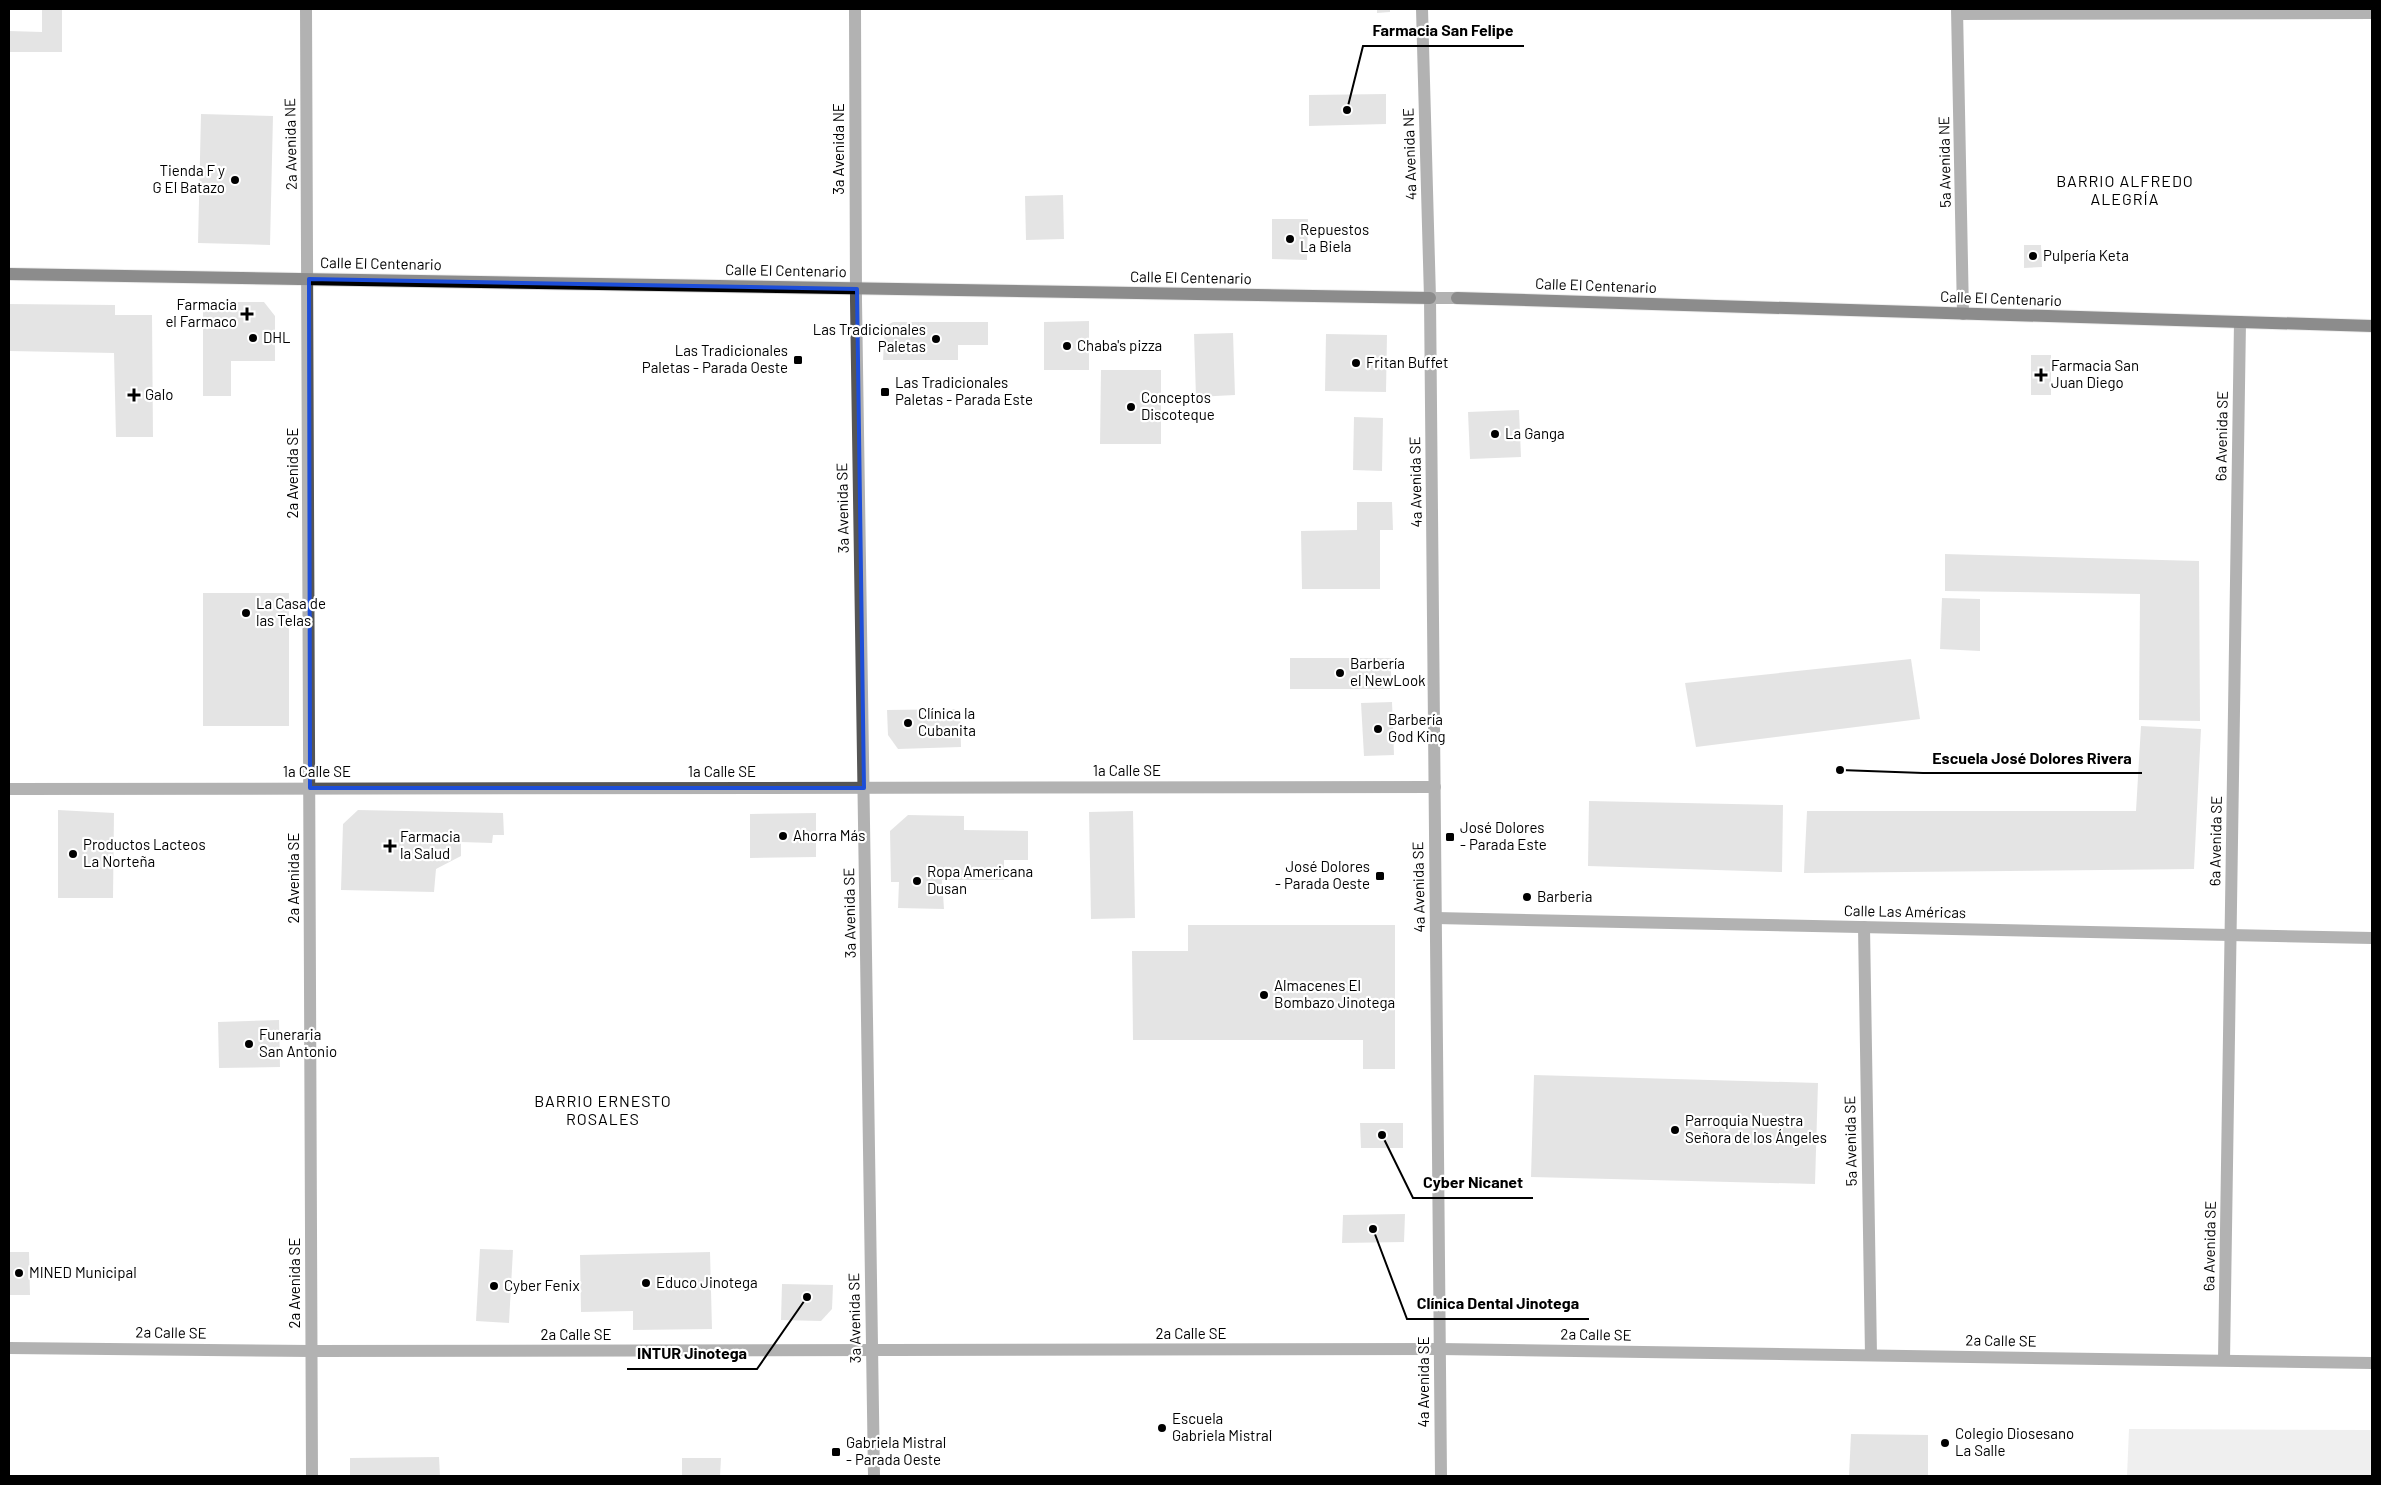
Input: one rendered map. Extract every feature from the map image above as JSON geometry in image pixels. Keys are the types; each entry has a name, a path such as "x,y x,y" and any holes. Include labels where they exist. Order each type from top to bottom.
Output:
{"main road":[{"name":"Calle El Centenario","path":"9,274 1430,298"},
{"name":"Calle El Centenario","path":"1457,298 2372,326"}],"street":[{"name":"2a Avenida NE","path":"306,9 309,279"},
{"name":"3a Avenida NE","path":"854,9 857,289"},
{"name":"4a Avenida NE","path":"1422,9 1430,298"},
{"path":"1957,11 2372,13"},
{"name":"5a Avenida NE","path":"1957,11 1963,314"},
{"name":"2a Avenida SE","path":"309,279 312,1476"},
{"name":"3a Avenida SE","path":"857,289 874,1476"},
{"name":"Calle El Centenario","path":"1430,298 1457,298"},
{"name":"4a Avenida SE","path":"1430,298 1441,1476"},
{"name":"6a Avenida SE","path":"2224,1360 2240,322"},
{"name":"1a Calle SE","path":"9,789 1435,787"},
{"name":"Calle Las Américas","path":"1436,918 2372,938"},
{"name":"5a Avenida SE","path":"1864,927 1871,1355"},
{"name":"2a Calle SE","path":"9,1348 311,1351 1440,1349 2372,1363"}],"highlighted area":[{"path":"309,279 857,289 864,788 310,788"}],"shaded area":[{"path":"2129,1429 2372,1430 2372,1476 2127,1476"}],"building":[{"path":"42,9 62,9 62,52 9,52 9,31 42,32"},
{"path":"1377,9 1390,9 1390,12 1377,13"},
{"path":"1386,94 1386,124 1309,126 1309,95"},
{"name":"Tienda F y G El Batazo","path":"201,114 273,116 270,245 198,243"},
{"path":"1063,195 1064,239 1026,240 1025,196"},
{"name":"Repuestos La Biela","path":"1272,219 1308,219 1307,260 1272,259"},
{"name":"Pulpería Keta","path":"2024,245 2041,245 2042,267 2024,268"},
{"path":"203,302 264,302 275,316 275,361 231,361 231,396 203,396"},
{"path":"9,304 115,305 115,315 152,315 153,437 116,437 114,353 9,351"},
{"name":"Chaba's pizza","path":"1089,321 1089,370 1044,370 1044,322"},
{"name":"Las Tradicionales Paletas","path":"893,322 988,322 988,345 958,345 958,360 883,360 885,326"},
{"path":"1233,333 1235,395 1196,397 1194,334"},
{"name":"Fritan Buffet","path":"1326,334 1387,335 1386,392 1325,391"},
{"name":"Farmacia San Juan Diego","path":"2031,355 2051,355 2051,395 2031,395"},
{"name":"Conceptos Discoteque","path":"1101,370 1161,370 1161,444 1100,444"},
{"name":"La Ganga","path":"1519,410 1521,457 1470,459 1468,412"},
{"path":"1354,417 1383,418 1382,471 1353,470"},
{"path":"1357,502 1392,502 1393,530 1380,530 1380,589 1302,589 1301,531 1357,530"},
{"path":"1945,554 2199,561 2200,721 2139,720 2140,594 1945,591"},
{"path":"203,593 289,593 289,726 203,726"},
{"path":"1942,598 1980,599 1980,651 1940,649"},
{"name":"Barbería el NewLook","path":"1290,658 1391,658 1391,689 1290,689"},
{"path":"1911,659 1920,719 1696,747 1685,683"},
{"name":"Barbería God King","path":"1392,702 1394,755 1364,756 1361,703"},
{"path":"960,709 961,747 898,749 888,735 887,710"},
{"path":"2141,726 2201,729 2194,869 1804,873 1807,811 2136,811"},
{"path":"1589,801 1783,805 1782,872 1588,866"},
{"path":"58,810 114,813 113,898 58,898"},
{"name":"Farmacia la Salud","path":"358,810 503,813 504,835 493,835 492,843 461,842 461,856 436,869 434,892 341,890 343,824"},
{"path":"1133,811 1135,918 1091,919 1089,812"},
{"name":"Ahorra Más","path":"816,813 816,857 750,858 750,814"},
{"path":"908,815 964,816 964,830 1028,831 1028,860 1004,860 1004,880 942,880 944,909 898,908 899,882 891,882 890,831"},
{"name":"Almacenes El Bombazo Jinotega","path":"1188,925 1395,925 1395,1069 1363,1069 1363,1040 1133,1040 1132,951 1188,951"},
{"name":"Funeraria San Antonio","path":"279,1020 280,1067 219,1068 218,1022"},
{"name":"Parroquia Nuestra Señora de los Ángeles","path":"1534,1075 1818,1083 1815,1184 1531,1177"},
{"path":"1360,1123 1403,1123 1403,1148 1361,1148"},
{"path":"1405,1214 1404,1242 1342,1243 1343,1215"},
{"name":"Cyber Fenix","path":"480,1249 513,1250 509,1323 476,1321"},
{"name":"MINED Municipal","path":"9,1252 29,1252 30,1295 9,1295"},
{"name":"Educo Jinotega","path":"710,1252 712,1329 633,1330 633,1311 581,1312 580,1255"},
{"path":"782,1284 833,1285 832,1309 821,1321 781,1320"},
{"path":"1851,1434 1928,1435 1928,1476 1849,1476"},
{"path":"439,1457 440,1476 350,1476 350,1458"},
{"path":"682,1458 721,1458 720,1476 682,1476"}],"place":[{"name":"Farmacia San Felipe","path":"1347,110"},
{"name":"Tienda F y G El Batazo","path":"235,180"},
{"name":"Repuestos La Biela","path":"1290,239"},
{"name":"Pulpería Keta","path":"2033,256"},
{"name":"Farmacia el Farmaco","path":"247,314"},
{"name":"DHL","path":"253,338"},
{"name":"Las Tradicionales Paletas","path":"936,339"},
{"name":"Chaba's pizza","path":"1067,346"},
{"name":"Las Tradicionales Paletas - Parada Oeste","path":"798,360"},
{"name":"Fritan Buffet","path":"1356,363"},
{"name":"Farmacia San Juan Diego","path":"2041,375"},
{"name":"Las Tradicionales Paletas - Parada Este","path":"885,392"},
{"name":"Galo","path":"134,395"},
{"name":"Conceptos Discoteque","path":"1131,407"},
{"name":"La Ganga","path":"1495,434"},
{"name":"La Casa de las Telas","path":"246,613"},
{"name":"Barbería el NewLook","path":"1340,673"},
{"name":"Clínica la Cubanita","path":"908,723"},
{"name":"Barbería God King","path":"1378,729"},
{"name":"Escuela José Dolores Rivera","path":"1840,770"},
{"name":"Ahorra Más","path":"783,836"},
{"name":"José Dolores - Parada Este","path":"1450,837"},
{"name":"Farmacia la Salud","path":"390,846"},
{"name":"Productos Lacteos La Norteña","path":"73,854"},
{"name":"José Dolores - Parada Oeste","path":"1380,876"},
{"name":"Ropa Americana Dusan","path":"917,881"},
{"name":"Barberia","path":"1527,897"},
{"name":"Almacenes El Bombazo Jinotega","path":"1264,995"},
{"name":"Funeraria San Antonio","path":"249,1044"},
{"name":"Parroquia Nuestra Señora de los Ángeles","path":"1675,1130"},
{"name":"Cyber Nicanet","path":"1382,1135"},
{"name":"Clínica Dental Jinotega","path":"1373,1229"},
{"name":"MINED Municipal","path":"19,1273"},
{"name":"Educo Jinotega","path":"646,1283"},
{"name":"Cyber Fenix","path":"494,1286"},
{"name":"INTUR Jinotega","path":"807,1297"},
{"name":"Escuela Gabriela Mistral","path":"1162,1428"},
{"name":"Colegio Diosesano La Salle","path":"1945,1443"},
{"name":"Gabriela Mistral - Parada Oeste","path":"836,1452"}],"district":[{"name":"BARRIO ALFREDO ALEGRÍA","path":"2125,190"},
{"name":"BARRIO ERNESTO ROSALES","path":"603,1110"}]}
